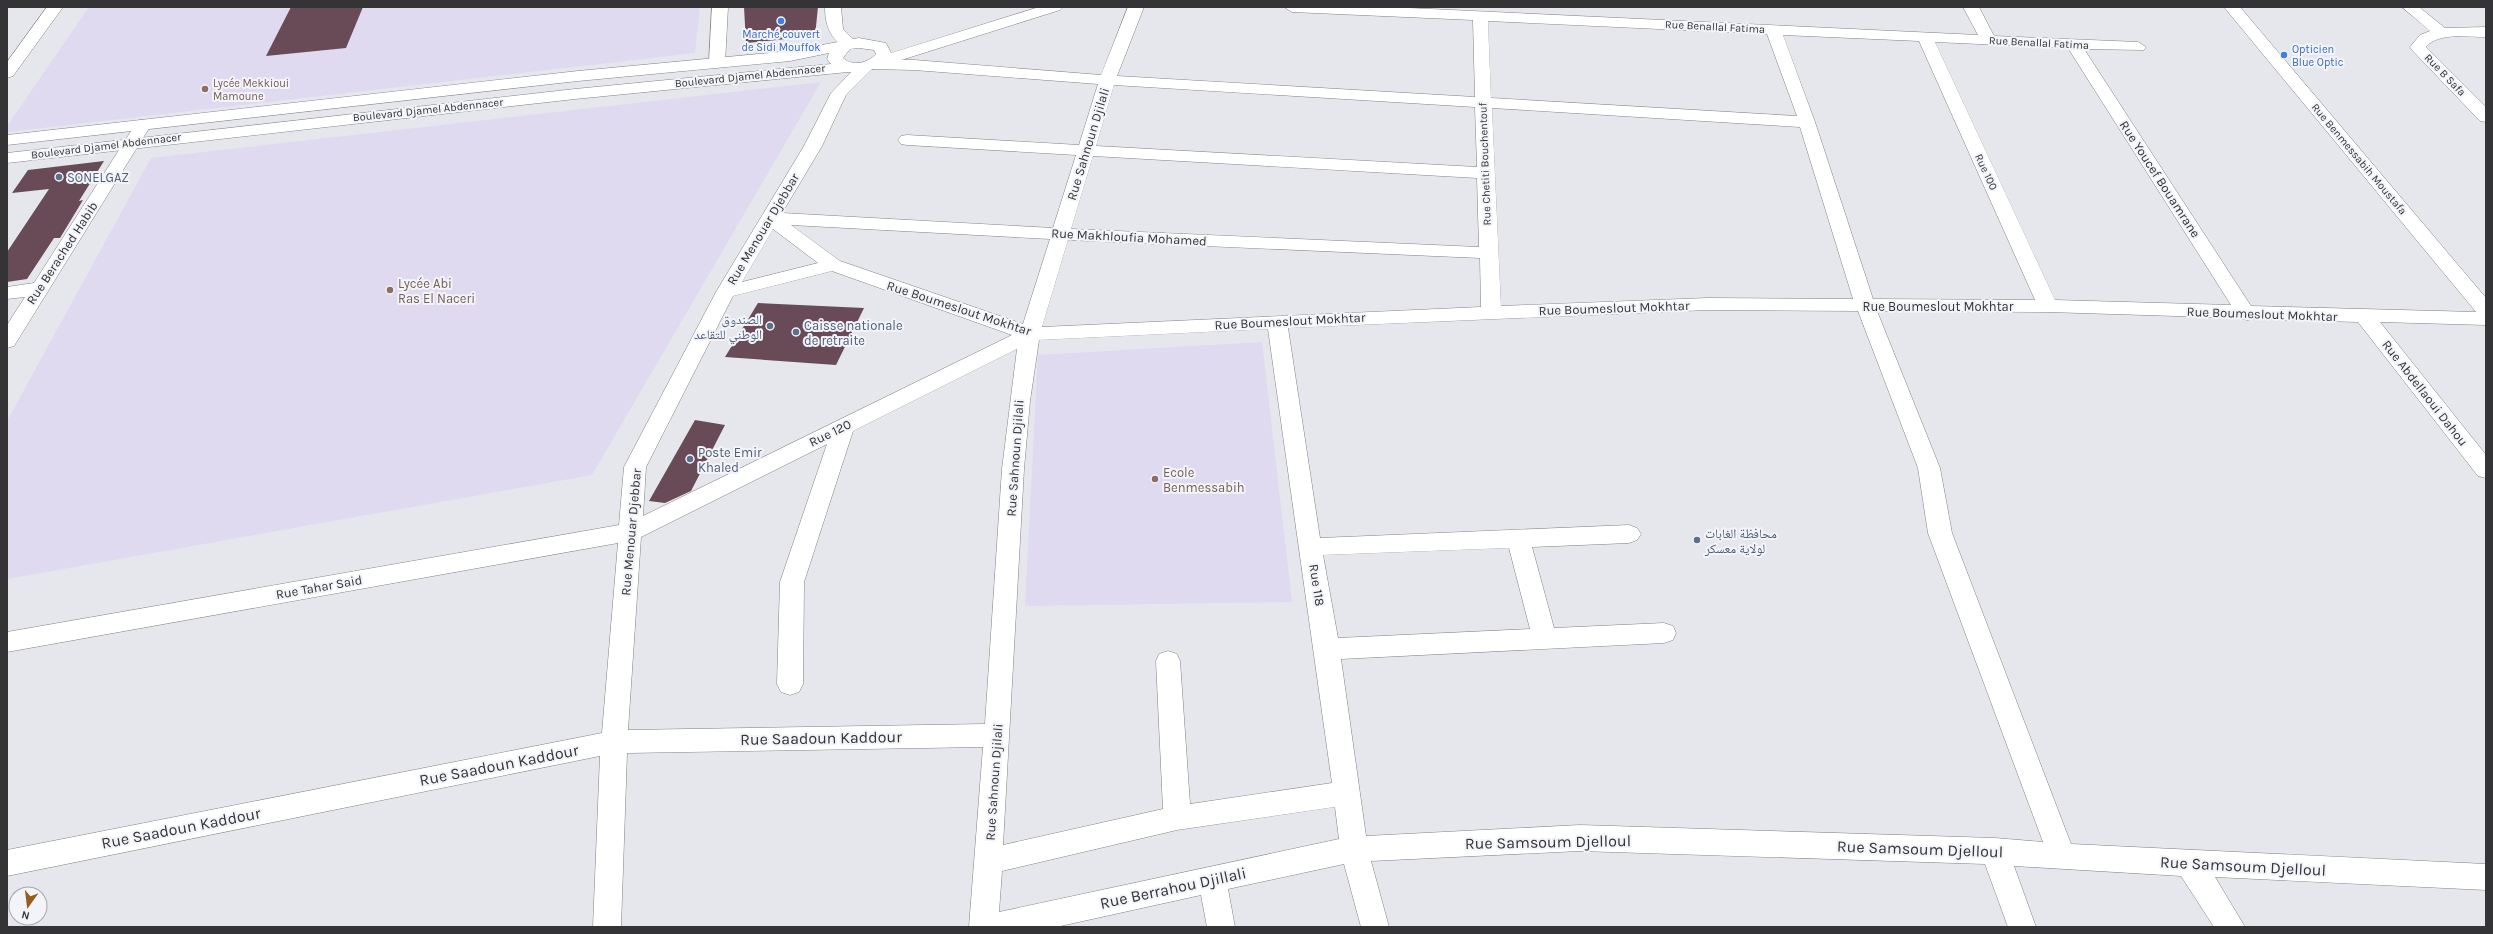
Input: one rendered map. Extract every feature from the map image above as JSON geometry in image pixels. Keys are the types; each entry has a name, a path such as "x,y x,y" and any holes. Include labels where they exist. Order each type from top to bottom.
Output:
{"street":[{"path":"7,72 55,7"},
{"path":"717,63 720,7"},
{"path":"833,7 834,29 848,46 836,55 857,65 914,65 1107,80 1807,122"},
{"path":"950,24 1006,7"},
{"name":"Boulevard Djamel Abdennacer","path":"7,158 439,108 857,65 1055,7"},
{"name":"Rue Sahnoun Djilali","path":"983,927 998,735 1021,377 1030,334 1107,80 1136,7"},
{"name":"Rue Benallal Fatima","path":"1292,7 1773,29 2138,48"},
{"path":"1971,7 1990,40"},
{"name":"Rue Benmessabih Moustafa","path":"2232,7 2486,311"},
{"path":"2410,7 2441,33 2486,32"},
{"name":"Rue Chetiti Bouchentouf","path":"1480,16 1491,313"},
{"path":"1773,29 1807,122 1865,305 1929,468 1940,533 2062,857"},
{"name":"Rue B Safa","path":"2441,33 2425,38 2418,47 2484,113"},
{"name":"Rue 100","path":"1925,37 2048,306"},
{"path":"874,44 894,40"},
{"path":"857,65 884,54 880,46 874,44"},
{"name":"Boulevard Djamel Abdennacer","path":"7,140 511,83 804,54 848,46 874,44"},
{"name":"Rue Youcef Bouamrane","path":"2073,44 2247,314"},
{"name":"Rue Menouar Djebbar","path":"839,93 857,65"},
{"name":"Rue Menouar Djebbar","path":"607,927 614,742 635,467 726,292 813,146 839,93 857,65"},
{"path":"575,94 568,90 567,84 578,76"},
{"path":"505,101 501,98 501,91 511,83"},
{"path":"439,108 448,98 442,91"},
{"path":"286,126 300,117 301,111 295,107"},
{"name":"Rue Berached Habib","path":"7,341 38,289 134,143 143,125"},
{"path":"907,140 1487,173"},
{"name":"Rue Boumeslout Mokhtar","path":"770,218 833,265 1030,334 1708,304 2048,306 2247,314 2486,319"},
{"name":"Rue Makhloufia Mohamed","path":"770,218 1060,234 1489,253"},
{"path":"726,292 833,265"},
{"path":"7,293 38,289"},
{"name":"Rue Abdellaoui Dahou","path":"2365,317 2486,470"},
{"name":"Rue 118","path":"1277,322 1310,547 1327,649 1354,849 1375,927"},
{"name":"Rue 120","path":"630,532 1030,334"},
{"path":"790,684 792,582 844,426"},
{"name":"Rue Tahar Said","path":"7,642 630,532"},
{"path":"1310,547 1629,534"},
{"path":"1518,539 1545,638"},
{"path":"1327,649 1664,633"},
{"path":"1168,661 1177,818"},
{"name":"Rue Saadoun Kaddour","path":"7,863 614,742 998,735"},
{"path":"988,861 1177,818 1346,792"},
{"name":"Rue Samsoum Djelloul","path":"1354,849 1580,838 1995,851 2062,857 2486,877"},
{"name":"Rue Berrahou Djillali","path":"992,927 1354,849"},
{"path":"1995,851 2022,927"},
{"path":"2189,863 2231,927"},
{"path":"1212,879 1221,927"}],"shaded area":[{"name":"Lycée Mekkioui Mamoune","path":"89,7 700,7 695,53 7,132 7,126"},
{"name":"Lycée Abi Ras El Naceri","path":"821,82 592,475 7,579 7,421 151,158"},
{"name":"Ecole Benmessabih","path":"1262,342 1292,602 1025,606 1038,355"}],"building":[{"path":"291,7 363,7 346,48 266,56"},
{"name":"Marché couvert de Sidi Mouffok","path":"744,7 818,7 815,36 746,43"},
{"path":"104,161 79,201 83,200 60,238 54,238 27,279 7,282 7,252 49,189 12,193 28,170"},
{"name":"Caisse nationale de retraite","path":"758,303 864,308 836,365 725,357"},
{"name":"Poste Emir Khaled","path":"695,420 725,425 691,491 665,503 649,501"}],"place":[{"name":"Marché couvert de Sidi Mouffok","path":"781,21"},
{"name":"Opticien Blue Optic","path":"2284,55"},
{"name":"Lycée Mekkioui Mamoune","path":"205,89"},
{"name":"SONELGAZ","path":"59,177"},
{"name":"Lycée Abi Ras El Naceri","path":"390,290"},
{"name":"الصندوق الوطني للتقاعد","path":"770,326"},
{"name":"Caisse nationale de retraite","path":"796,332"},
{"name":"Poste Emir Khaled","path":"690,459"},
{"name":"Ecole Benmessabih","path":"1155,479"},
{"name":"محافظة الغابات لولاية معسكر","path":"1697,540"}]}
